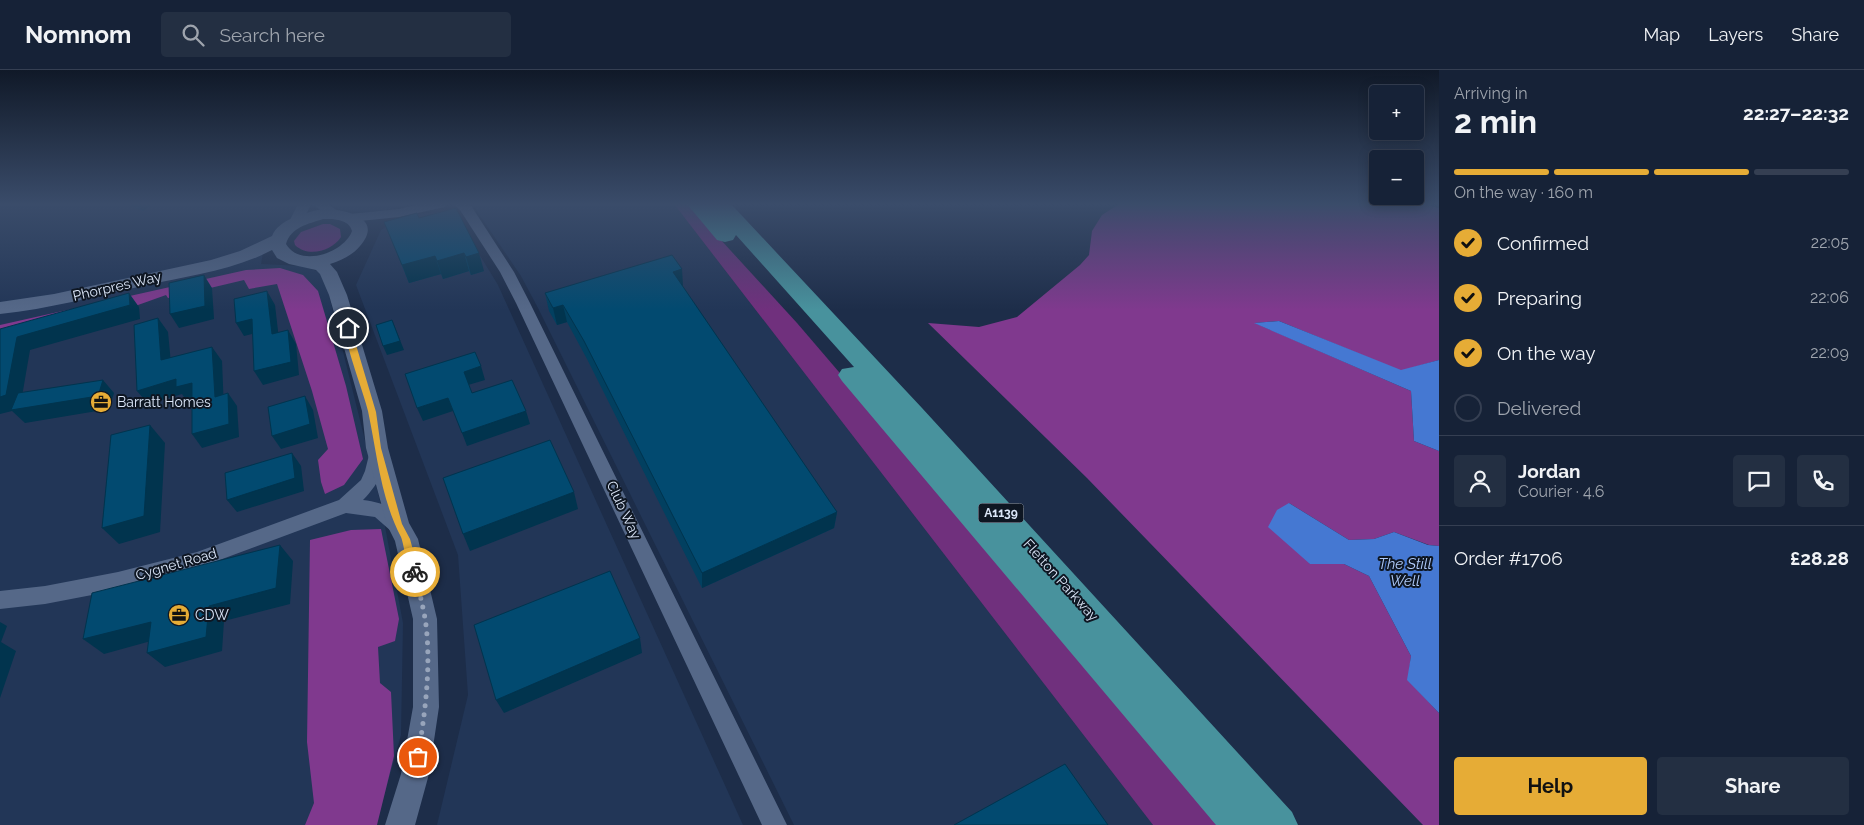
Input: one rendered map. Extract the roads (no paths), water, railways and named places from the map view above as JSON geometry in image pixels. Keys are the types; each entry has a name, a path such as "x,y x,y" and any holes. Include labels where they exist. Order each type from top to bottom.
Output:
{"highway":[{"name":"Fletton Parkway","path":"737,239 1241,825"},
{"name":"Fletton Parkway","path":"741,239 913,414 1279,825"}],"street":[{"path":"338,295 339,264 345,250 355,239"},
{"name":"Club Way","path":"485,239 511,280 587,433 775,825"},
{"path":"278,240 277,247 286,258"},
{"name":"Phorpres Way","path":"0,308 48,301 234,260 278,240"},
{"path":"312,261 330,257 345,250"},
{"name":"Phorpres Way","path":"234,260 286,258 302,262 312,261"},
{"path":"312,261 322,266 328,272 338,295 372,412 377,448 425,619 426,707 415,774 400,825"},
{"path":"372,412 382,431 404,512 402,532"},
{"name":"Cygnet Road","path":"0,600 45,595 118,581 198,560 346,505 367,485 374,471 377,448"},
{"name":"Cygnet Road","path":"346,505 380,510 402,532"}],"water":[{"path":"1279,321 1401,370 1439,360 1439,451 1414,441 1411,391 1254,323"},
{"name":"The Still Well","path":"1289,503 1349,540 1374,539 1394,532 1428,545 1439,546 1439,713 1407,680 1411,656 1369,576 1344,564 1310,564 1268,527 1277,510"}],"place":[{"name":"Barratt Homes","path":"101,402"},
{"name":"CDW","path":"179,615"}]}
